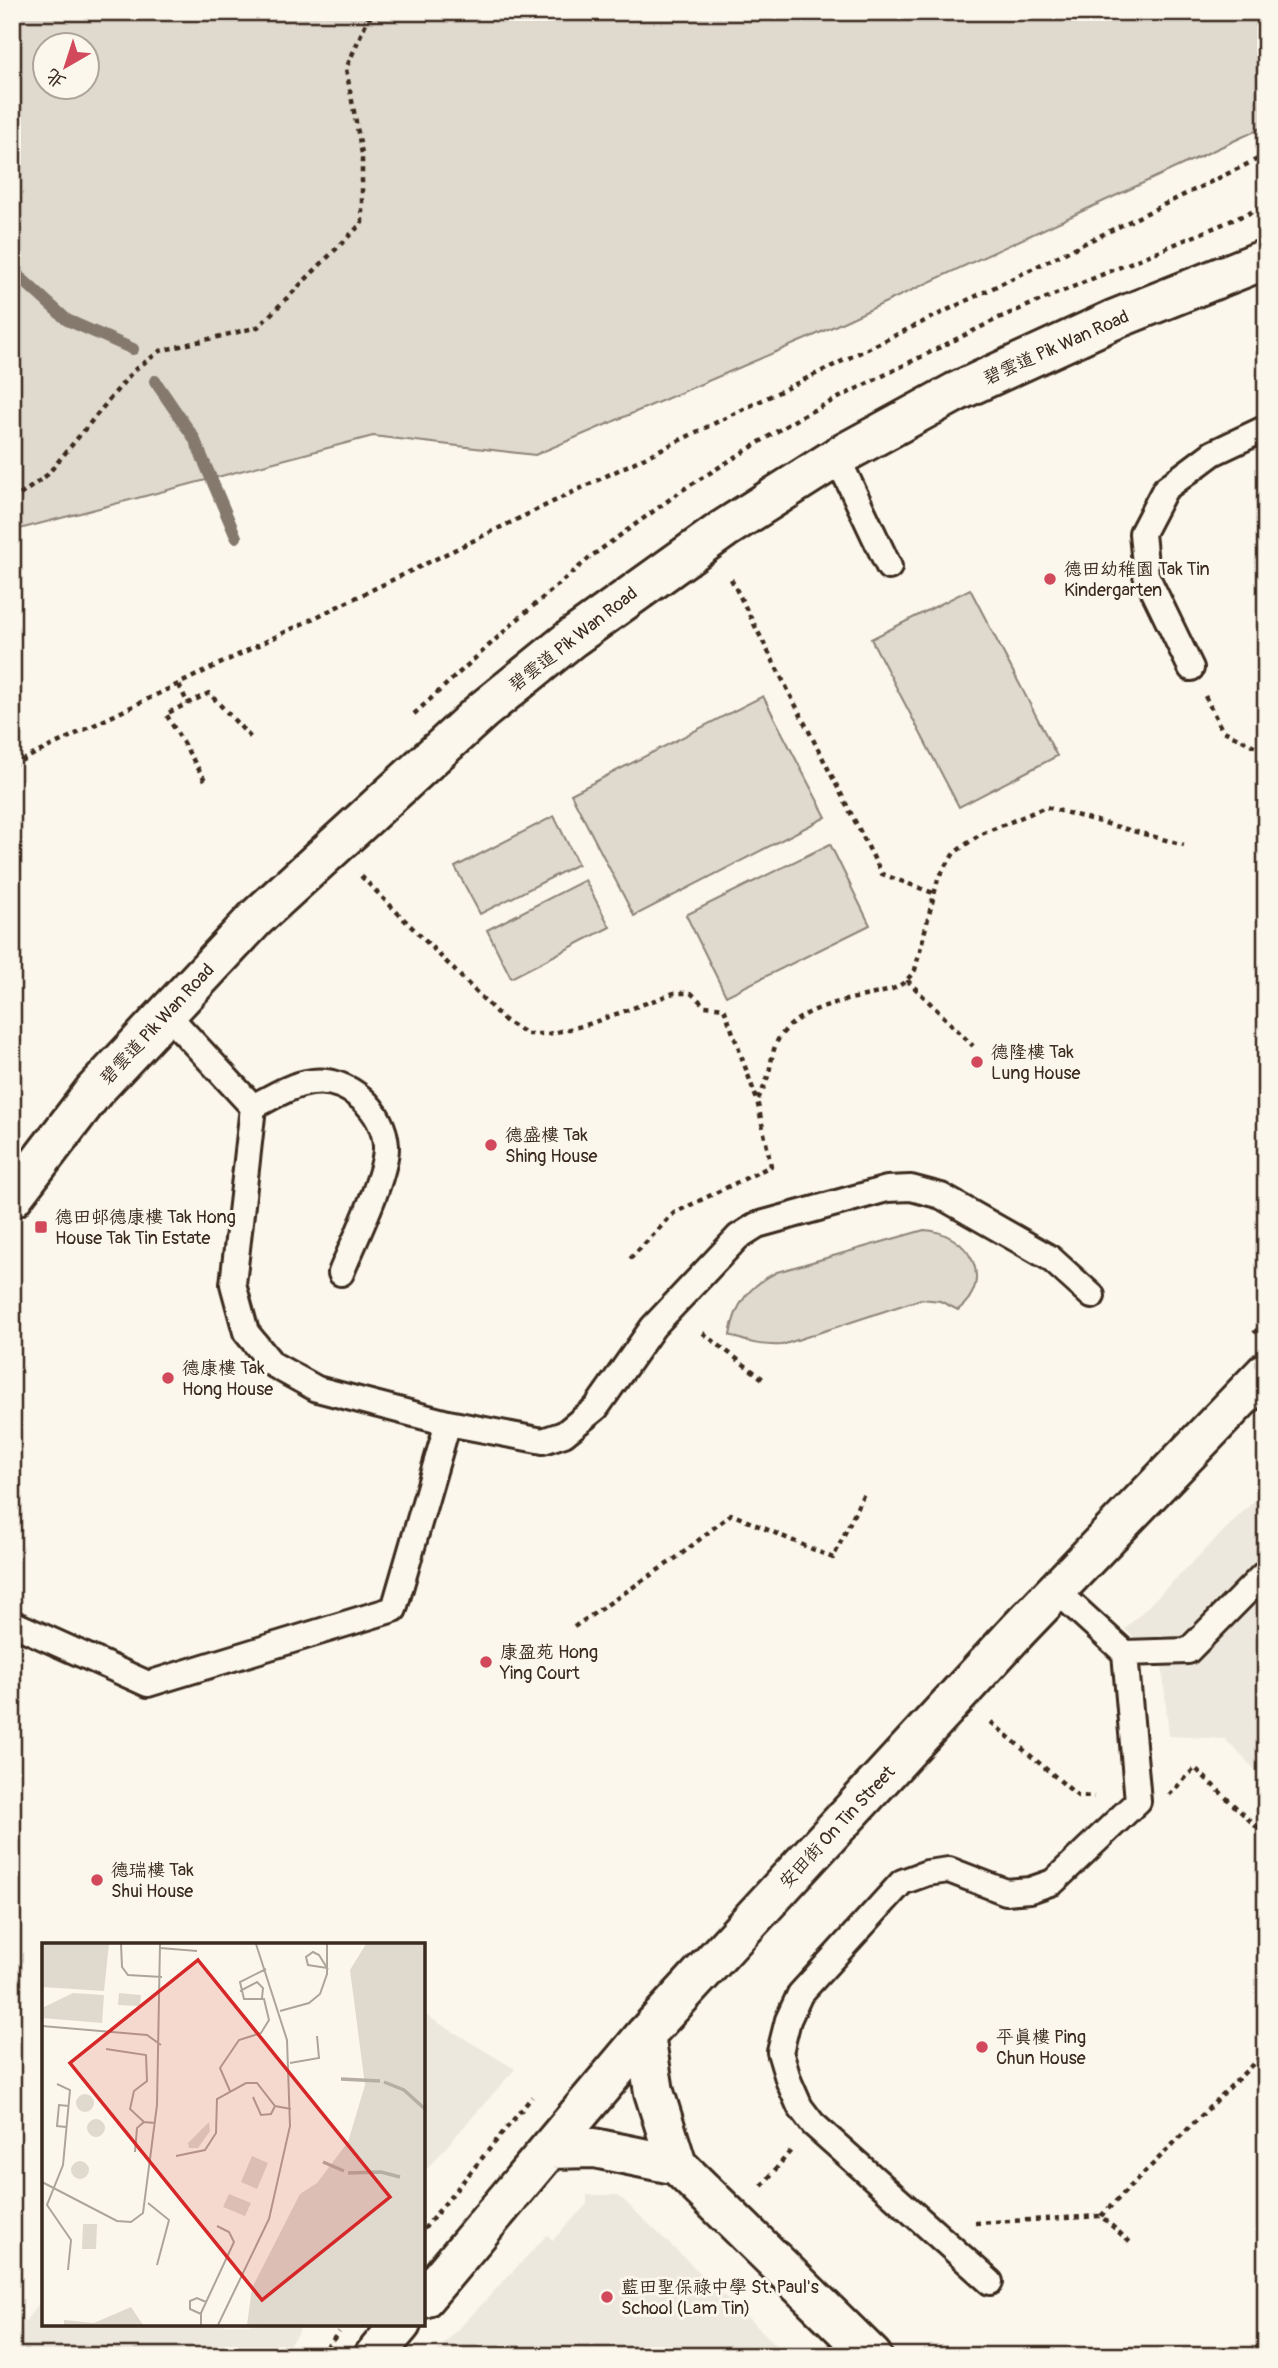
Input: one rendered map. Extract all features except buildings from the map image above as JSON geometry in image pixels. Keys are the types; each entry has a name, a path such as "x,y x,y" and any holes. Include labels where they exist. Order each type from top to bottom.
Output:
{"street":[{"name":"碧雲道 Pik Wan Road","path":"12,1198 94,1091 256,918 482,711 639,587 836,457 980,381 1113,320 1266,259"},
{"name":"安田街 On Tin Street","path":"425,2297 645,2035 1056,1590 1266,1372"},
{"path":"645,2035 654,2092 677,2165 872,2356"},
{"path":"550,2149 594,2148 677,2165"},
{"path":"374,2356 399,2326"}],"lane":[{"path":"1191,668 1146,575 1142,533 1165,489 1213,453 1266,428"},
{"path":"836,457 889,567"},
{"path":"166,1013 253,1107 233,1283 246,1332 272,1364 317,1389 448,1423 543,1441 564,1434 596,1408 653,1326 738,1237 757,1225 887,1189 911,1188 941,1196 1050,1258 1093,1296"},
{"path":"253,1107 289,1088 315,1082 341,1086 364,1099 380,1121 386,1146 382,1172 341,1273"},
{"path":"13,1623 148,1684 394,1609 448,1423"},
{"path":"1125,1653 1188,1651 1266,1572"},
{"path":"990,2282 813,2124 800,2107 780,2052 788,2020 800,1994 902,1882 927,1873 949,1870 1006,1892 1030,1890 1053,1882 1138,1801 1125,1653 1056,1590"}],"path":[{"path":"12,501 47,475 133,372 160,351 258,327 362,223 362,154 346,69 368,18 401,12"},
{"path":"12,765 1266,155"},
{"path":"731,579 882,874 933,893"},
{"path":"1191,668 1223,730 1266,752"},
{"path":"179,685 188,704"},
{"path":"414,714 439,691"},
{"path":"205,780 166,714 209,693 251,738"},
{"path":"757,1100 767,1079 771,1056 779,1038 792,1023 809,1012 887,991 907,980 915,970 933,893 945,865 965,843 1046,807 1184,845"},
{"path":"360,876 504,1020 527,1034 548,1034 586,1025 674,993 691,993 705,1006 724,1008 757,1100 771,1166 674,1213 630,1259"},
{"path":"907,980 973,1046"},
{"path":"703,1333 763,1380"},
{"path":"574,1627 679,1556 731,1514 833,1558 864,1491"},
{"path":"991,1722 1033,1760"},
{"path":"926,2227 1101,2216 1266,2051"},
{"path":"425,2229 532,2097"},
{"path":"761,2186 813,2124"},
{"path":"1101,2216 1132,2244"},
{"path":"324,2355 345,2326"}],"shaded area":[{"path":"12,12 1266,12 1266,126 813,336 535,455 373,436 12,531"},
{"path":"970,589 1057,756 959,807 871,639"},
{"path":"763,696 826,817 634,916 571,794"},
{"path":"554,816 578,864 480,914 455,867"},
{"path":"830,844 870,925 726,996 686,915"},
{"path":"585,880 610,927 511,978 487,930"},
{"path":"924,1230 953,1239 972,1259 976,1272 975,1285 970,1298 958,1310 940,1301 921,1299 782,1345 755,1343 730,1335 732,1324 745,1297 767,1277"},
{"path":"1266,1489 1266,1781 1225,1739 1169,1736 1162,1665 1125,1629"},
{"path":"425,2015 515,2069 425,2171"},
{"name":"藍田聖保祿中學 St. Paul's School (Lam Tin)","path":"587,2195 618,2195 788,2356 433,2356 547,2235 553,2240 587,2204"},
{"path":"42,2300 42,2326 299,2326 299,2332 280,2356 12,2356 12,2338"}],"waterway":[{"path":"12,270 67,320 133,349"},
{"path":"155,381 194,438 236,537"}],"place":[{"name":"德田幼稚園 Tak Tin Kindergarten","path":"1050,579"},
{"name":"德隆樓 Tak Lung House","path":"977,1062"},
{"name":"德盛樓 Tak Shing House","path":"491,1145"},
{"name":"德田邨德康樓 Tak Hong House Tak Tin Estate","path":"41,1227"},
{"name":"德康樓 Tak Hong House","path":"168,1378"},
{"name":"康盈苑 Hong Ying Court","path":"486,1662"},
{"name":"德瑞樓 Tak Shui House","path":"97,1880"},
{"name":"平真樓 Ping Chun House","path":"982,2047"},
{"name":"藍田聖保祿中學 St. Paul's School (Lam Tin)","path":"607,2297"}]}
